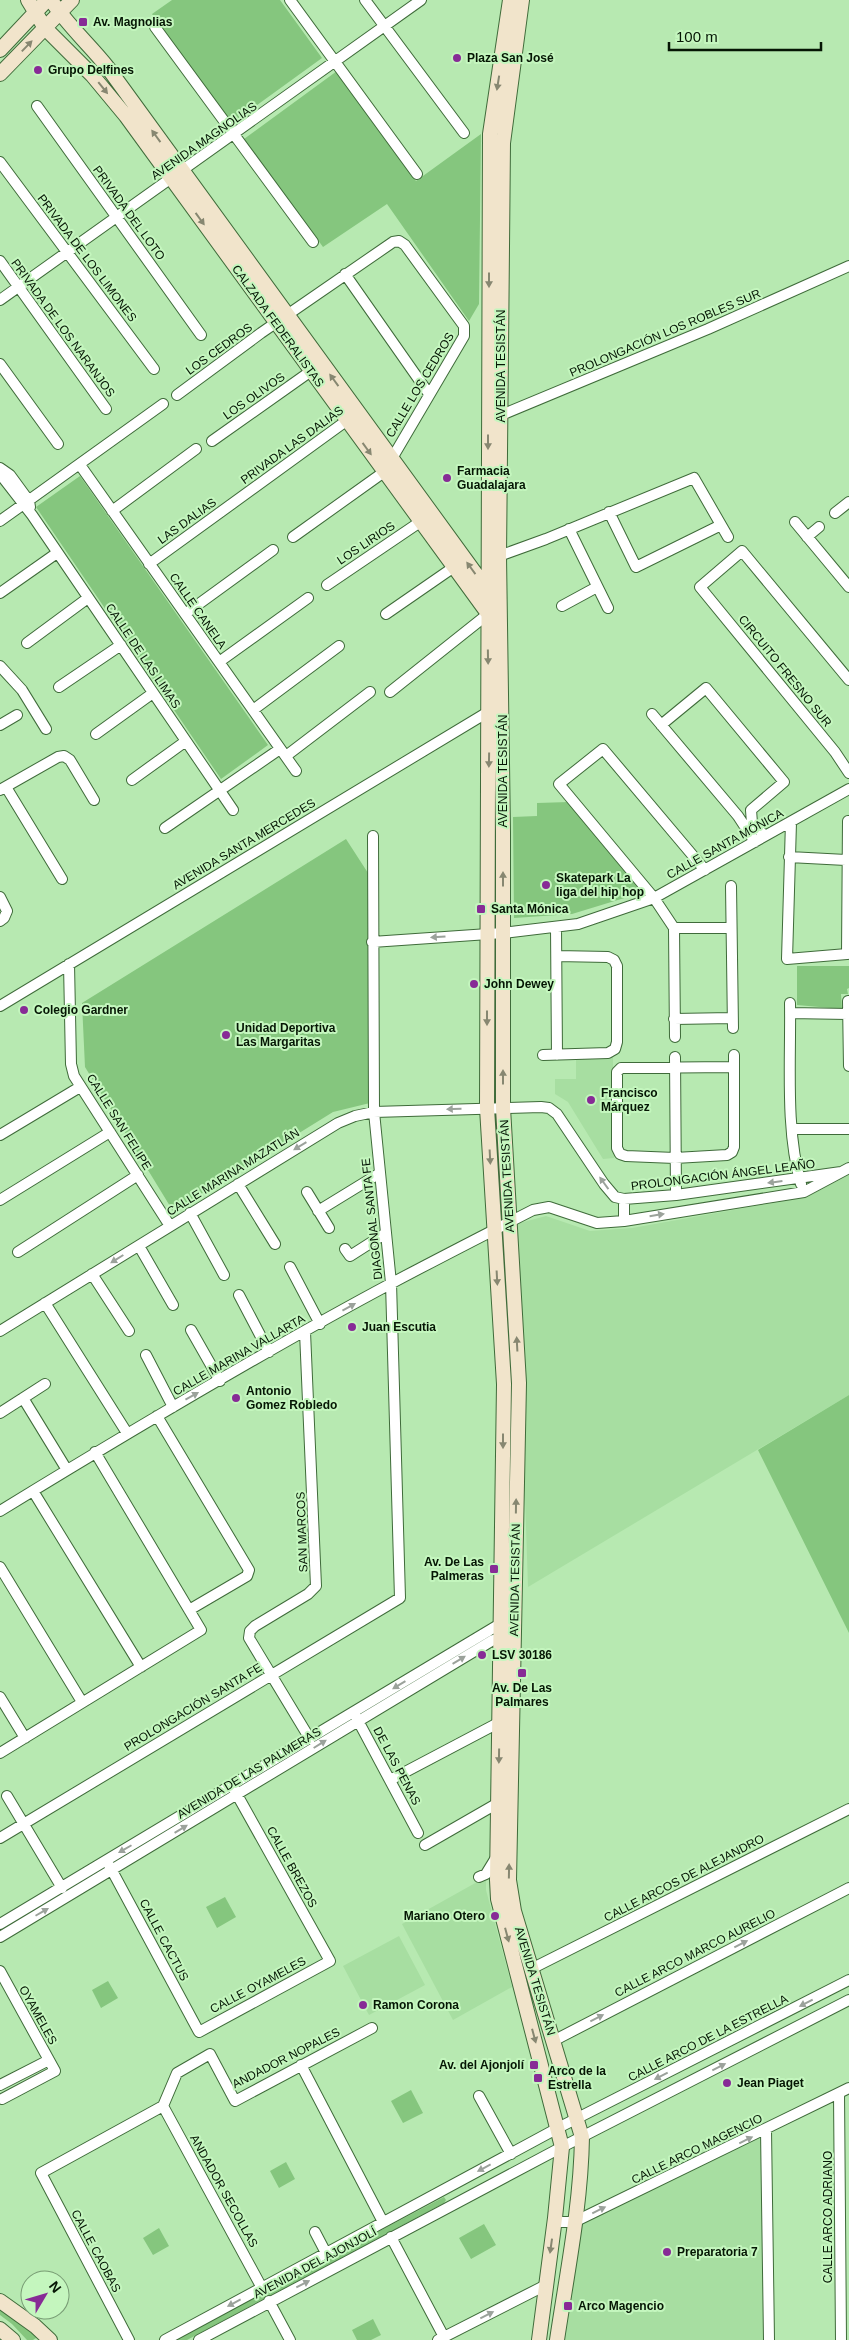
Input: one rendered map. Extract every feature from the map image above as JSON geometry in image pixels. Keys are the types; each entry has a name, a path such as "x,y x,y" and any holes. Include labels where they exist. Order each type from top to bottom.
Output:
{"street":[{"name":"CALZADA FEDERALISTAS","path":"28,0 45,28 131,112"},
{"path":"0,50 47,0"},
{"name":"CALZADA FEDERALISTAS","path":"51,0 59,13 92,48 131,112 177,175 287,315 352,417 384,472 454,567 494,611 501,632"},
{"path":"0,74 72,0"},
{"path":"290,0 417,174"},
{"path":"365,0 464,133"},
{"name":"AVENIDA MAGNOLIAS","path":"0,300 421,0"},
{"name":"AVENIDA TESISTÁN","path":"510,0 490,134 496,245 495,418 499,556 494,611 490,711 486,934 487,1108 504,1384 508,1631 509,1880 514,1911 582,2137 581,2164 574,2222 557,2340"},
{"name":"AVENIDA TESISTÁN","path":"496,245 503,143 522,0"},
{"path":"155,26 313,242"},
{"path":"78,60 92,48"},
{"name":"PRIVADA DEL LOTO","path":"37,106 201,335"},
{"name":"PRIVADA DE LOS LIMONES","path":"0,162 154,369"},
{"name":"CALZADA FEDERALISTAS","path":"177,175 275,323 311,371 391,458 487,590"},
{"name":"CALLE LOS CEDROS","path":"287,315 393,242 399,241 405,245 464,326 464,336 384,472"},
{"name":"PRIVADA DE LOS NARANJOS","path":"0,261 106,409"},
{"name":"PROLONGACIÓN LOS ROBLES SUR","path":"495,418 708,329 849,266"},
{"path":"345,274 429,394"},
{"name":"LOS CEDROS","path":"177,396 287,315"},
{"path":"0,364 58,444"},
{"name":"LOS OLIVOS","path":"212,441 311,371"},
{"path":"0,521 163,404"},
{"name":"PRIVADA LAS DALIAS","path":"240,498 352,417"},
{"name":"AVENIDA TESISTÁN","path":"494,611 487,590 495,418"},
{"path":"112,511 196,449"},
{"name":"CALLE CANELA","path":"80,465 296,771"},
{"name":"CALLE DE LAS LIMAS","path":"1,469 10,475 32,515 57,553 233,810"},
{"path":"293,537 384,472"},
{"path":"499,556 569,530 694,478 728,536"},
{"name":"LAS DALIAS","path":"149,564 240,498"},
{"path":"835,512 849,502"},
{"path":"609,512 636,567 721,525"},
{"name":"LOS LIRIOS","path":"327,585 420,522"},
{"path":"795,522 849,587"},
{"path":"808,537 819,527"},
{"path":"569,530 608,608"},
{"path":"185,614 274,550"},
{"name":"CIRCUITO FRESNO SUR","path":"849,680 742,551 700,587 835,752 849,773"},
{"path":"0,593 57,553"},
{"path":"386,614 454,567"},
{"path":"562,606 597,587"},
{"path":"27,643 88,598"},
{"path":"219,662 308,598"},
{"path":"390,692 494,611"},
{"name":"AVENIDA TESISTÁN","path":"501,632 503,1108 519,1383 508,1631 500,1722 498,1900 562,2147 539,2340"},
{"path":"59,687 120,646"},
{"path":"253,710 339,646"},
{"path":"0,666 22,690 46,729"},
{"path":"661,725 706,688 784,782 751,810 752,822 760,839"},
{"path":"165,828 219,790 283,752 370,692"},
{"path":"96,734 153,693"},
{"name":"AVENIDA SANTA MERCEDES","path":"0,1006 502,704"},
{"path":"652,714 738,816 760,839"},
{"path":"0,725 17,715"},
{"path":"132,780 186,741"},
{"path":"675,1037 674,928 654,898 559,784 603,749 704,870"},
{"path":"62,878 3,788 58,757 64,756 70,760 94,800"},
{"name":"CALLE SANTA MÓNICA","path":"372,942 503,933 578,924 654,898 849,789"},
{"path":"791,822 787,959 847,954 846,860 848,821"},
{"name":"DIAGONAL SANTA FE","path":"373,836 374,1112 391,1283 400,1598"},
{"path":"789,857 846,860"},
{"path":"674,1019 732,1023 731,886"},
{"path":"0,897 7,912 2,919"},
{"path":"556,927 557,1055"},
{"path":"674,928 731,928"},
{"path":"543,1055 608,1053 615,1049 617,1042 617,966 614,960 608,957 557,956"},
{"name":"CALLE SAN FELIPE","path":"69,964 71,1064 80,1087 170,1226"},
{"path":"848,1001 849,1066"},
{"path":"804,1192 794,1158 790,1008 848,1014"},
{"path":"733,1067 675,1062 621,1068 618,1072 617,1148 620,1154 626,1156 675,1158 727,1155 732,1152 734,1147 734,1055"},
{"path":"675,1062 676,1195"},
{"path":"0,1135 80,1087"},
{"name":"PROLONGACIÓN ÁNGEL LEAÑO","path":"503,1108 541,1107 549,1108 557,1114 604,1184 615,1197 624,1200 800,1179 845,1170"},
{"name":"CALLE MARINA MAZATLÁN","path":"0,1331 338,1123 355,1116 374,1112 503,1108"},
{"path":"792,1129 849,1128"},
{"path":"0,1200 110,1132"},
{"name":"PROLONGACIÓN ÁNGEL LEAÑO","path":"494,1230 533,1210 549,1207 564,1210 597,1223 624,1221 804,1192 845,1170"},
{"path":"318,1210 380,1173"},
{"path":"18,1252 138,1175"},
{"path":"238,1184 275,1244"},
{"path":"307,1192 329,1228"},
{"path":"624,1200 624,1221"},
{"path":"190,1214 224,1274"},
{"name":"CALLE MARINA VALLARTA","path":"0,1511 127,1433 269,1352 391,1283 494,1230"},
{"path":"345,1249 350,1256 386,1232"},
{"path":"138,1246 173,1306"},
{"path":"290,1267 320,1324"},
{"path":"92,1274 129,1331"},
{"path":"239,1295 269,1352"},
{"path":"45,1303 127,1433"},
{"path":"191,1330 220,1381"},
{"name":"SAN MARCOS","path":"306,1332 316,1586 308,1594 250,1631 249,1638 310,1738"},
{"path":"146,1355 173,1407"},
{"path":"0,1412 45,1384"},
{"path":"23,1398 67,1470"},
{"path":"158,1416 249,1570 247,1576 189,1610"},
{"path":"0,1753 201,1630 95,1452"},
{"path":"33,1491 141,1666"},
{"path":"0,1567 82,1702"},
{"name":"PROLONGACIÓN SANTA FE","path":"0,1838 400,1598"},
{"name":"AVENIDA DE LAS PALMERAS","path":"0,1937 112,1870 356,1716 508,1631"},
{"path":"0,1697 25,1738"},
{"name":"AVENIDA DE LAS PALMERAS","path":"0,1924 107,1860 235,1791 310,1738 356,1716"},
{"name":"DE LAS PENAS","path":"356,1716 418,1833"},
{"path":"390,1780 500,1722"},
{"name":"CALLE BREZOS","path":"235,1791 330,1961"},
{"path":"7,1796 62,1888"},
{"path":"425,1845 498,1803"},
{"name":"CALLE ARCOS DE ALEJANDRO","path":"531,1969 849,1808"},
{"path":"479,1878 486,1874 498,1856"},
{"name":"CALLE CACTUS","path":"107,1860 198,2032"},
{"name":"CALLE ARCO MARCO AURELIO","path":"554,2041 849,1888"},
{"name":"CALLE OYAMELES","path":"198,2032 330,1961"},
{"name":"OYAMELES","path":"0,1970 55,2071 2,2099"},
{"name":"CALLE ARCO DE LA ESTRELLA","path":"558,2128 849,1980"},
{"path":"582,2137 849,2000"},
{"name":"ANDADOR NOPALES","path":"163,2106 177,2073 210,2054 235,2100 372,2028"},
{"path":"0,2085 49,2060"},
{"path":"301,2065 383,2222"},
{"name":"CALLE ARCO MAGENCIO","path":"574,2222 849,2088"},
{"name":"CALLE ARCO ADRIANO","path":"839,2093 841,2340"},
{"path":"479,2096 511,2154"},
{"name":"CALLE CAOBAS","path":"129,2340 40,2173 163,2106"},
{"name":"ANDADOR SECOLLAS","path":"163,2106 262,2288"},
{"name":"AVENIDA DEL AJONJOLÍ","path":"165,2340 558,2128"},
{"path":"766,2130 769,2340"},
{"name":"AVENIDA DEL AJONJOLÍ","path":"192,2325 199,2340 269,2301 582,2137"},
{"path":"436,2194 444,2209"},
{"path":"555,2218 560,2222 574,2222"},
{"path":"315,2232 326,2253"},
{"path":"391,2237 441,2339 546,2285"},
{"path":"0,2301 35,2326 50,2340"},
{"path":"269,2301 290,2340"},
{"path":"0,2329 13,2340"}],"shaded area":[{"path":"172,0 280,0 322,58 231,124 152,14"},
{"path":"337,71 416,181 481,134 479,304 469,321 387,204 323,247 244,139"},
{"path":"80,476 268,745 221,779 36,507"},
{"path":"569,802 644,892 572,914 514,918 513,817 537,816 537,803"},
{"name":"Unidad Deportiva Las Margaritas","path":"346,839 368,873 370,1103 333,1112 173,1211 85,1067 82,1003"},
{"path":"797,966 849,966 849,988 847,989 848,994 841,994 842,1009 797,1005"},
{"path":"576,1056 613,1056 614,1158 603,1159 568,1102 555,1094 555,1079 576,1079"},
{"path":"849,1175 849,1395 528,1587 516,1224 546,1216 590,1231 632,1228 807,1197"},
{"path":"849,1395 849,1633 758,1450"},
{"path":"486,1877 486,1890 512,1987 453,2020 402,1924"},
{"path":"225,1897 236,1917 217,1928 206,1907"},
{"path":"399,1936 425,1985 369,2015 343,1966"},
{"path":"108,1981 118,1998 101,2008 92,1990"},
{"path":"411,2090 423,2113 403,2123 391,2101"},
{"name":"Preparatoria 7","path":"764,2132 766,2340 559,2340 574,2227"},
{"path":"286,2162 295,2179 279,2188 270,2171"},
{"path":"444,2197 446,2200 444,2203 187,2340 173,2340"},
{"path":"484,2224 496,2245 471,2259 459,2238"},
{"path":"159,2228 169,2246 153,2255 143,2238"},
{"path":"0,2307 39,2336 33,2340 27,2340 12,2324 0,2315"},
{"path":"373,2319 381,2335 371,2340 357,2340 352,2330"}],"place":[{"name":"Av. Magnolias","path":"83,22"},
{"name":"Plaza San José","path":"457,58"},
{"name":"Grupo Delfines","path":"38,70"},
{"name":"Farmacia Guadalajara","path":"447,478"},
{"name":"Skatepark La liga del hip hop","path":"546,885"},
{"name":"Santa Mónica","path":"481,909"},
{"name":"John Dewey","path":"474,984"},
{"name":"Colegio Gardner","path":"24,1010"},
{"name":"Unidad Deportiva Las Margaritas","path":"226,1035"},
{"name":"Francisco Márquez","path":"591,1100"},
{"name":"Juan Escutia","path":"352,1327"},
{"name":"Antonio Gomez Robledo","path":"236,1398"},
{"name":"Av. De Las Palmeras","path":"494,1569"},
{"name":"LSV 30186","path":"482,1655"},
{"name":"Av. De Las Palmares","path":"522,1673"},
{"name":"Mariano Otero","path":"495,1916"},
{"name":"Ramon Corona","path":"363,2005"},
{"name":"Av. del Ajonjolí","path":"534,2065"},
{"name":"Arco de la Estrella","path":"538,2078"},
{"name":"Jean Piaget","path":"727,2083"},
{"name":"Preparatoria 7","path":"667,2252"},
{"name":"Arco Magencio","path":"568,2306"}]}
